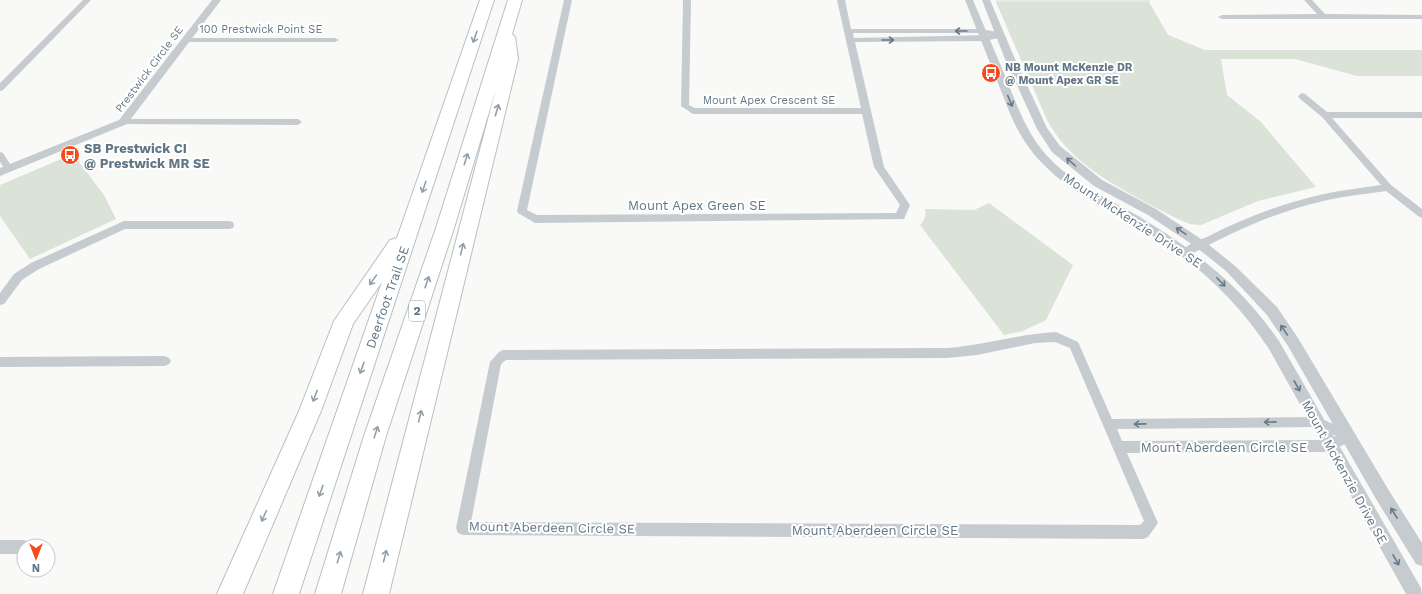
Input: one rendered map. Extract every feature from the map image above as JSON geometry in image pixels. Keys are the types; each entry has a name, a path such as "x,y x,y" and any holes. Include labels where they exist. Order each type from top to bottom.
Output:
{"highway":[{"name":"Deerfoot Trail SE","path":"286,594 487,0"},
{"name":"2","path":"328,594 375,436 445,228 515,0"},
{"path":"376,594 466,232 511,59 507,28"},
{"path":"230,594 310,411 344,321 411,225"}],"street":[{"path":"0,88 87,0"},
{"name":"Prestwick Circle SE","path":"4,171 123,122 217,0"},
{"name":"Mount Apex Green SE","path":"568,0 522,211 535,219 900,217 905,206 879,167 865,111 841,0"},
{"name":"Mount Apex Crescent SE","path":"688,0 685,106 693,111 865,111"},
{"name":"Mount McKenzie Drive SE","path":"969,0 1013,110 1023,131 1038,152 1058,172 1088,193 1136,219 1186,252 1211,272 1250,311 1274,344 1330,446 1415,594"},
{"name":"Mount McKenzie Drive SE","path":"986,0 1042,130 1056,149 1098,183 1152,212 1200,244 1230,268 1272,310 1293,342 1422,558"},
{"path":"1308,0 1323,16"},
{"path":"1222,17 1422,17"},
{"path":"848,35 1000,35"},
{"name":"100 Prestwick Point SE","path":"186,40 335,40"},
{"path":"1302,96 1325,115 1388,187 1422,214"},
{"path":"1325,115 1422,115"},
{"path":"123,122 298,122"},
{"path":"0,155 4,171"},
{"path":"1186,252 1200,244 1264,215 1322,198 1388,187"},
{"path":"0,301 18,277 35,266 124,225 229,225"},
{"name":"Mount Aberdeen Circle SE","path":"1056,337 1074,345 1108,424 1151,522 1143,532 463,528 496,362 503,355 947,353 977,350 1035,338 1056,337"},
{"path":"0,362 165,361"},
{"name":"Mount Aberdeen Circle SE","path":"1108,424 1317,422 1348,436"},
{"name":"Mount Aberdeen Circle SE","path":"1118,447 1330,446 1348,436"},
{"path":"0,547 16,547"}],"shaded area":[{"path":"996,0 1151,0 1149,2 996,2"},
{"path":"996,2 1149,2 1168,35 1205,50 1422,50 1422,76 1357,76 1295,59 1221,59 1227,95 1261,122 1316,187 1258,201 1201,225 1190,224 1166,213 1115,185 1089,167 1066,146 1047,120"},
{"path":"73,154 104,195 116,219 30,259 0,216 0,185"},
{"path":"989,203 1073,265 1046,320 1023,331 1004,335 920,225 925,218 925,209 974,210"}],"place":[{"name":"NB Mount McKenzie DR @ Mount Apex GR SE","path":"991,73"},
{"name":"SB Prestwick CI @ Prestwick MR SE","path":"70,155"}]}
